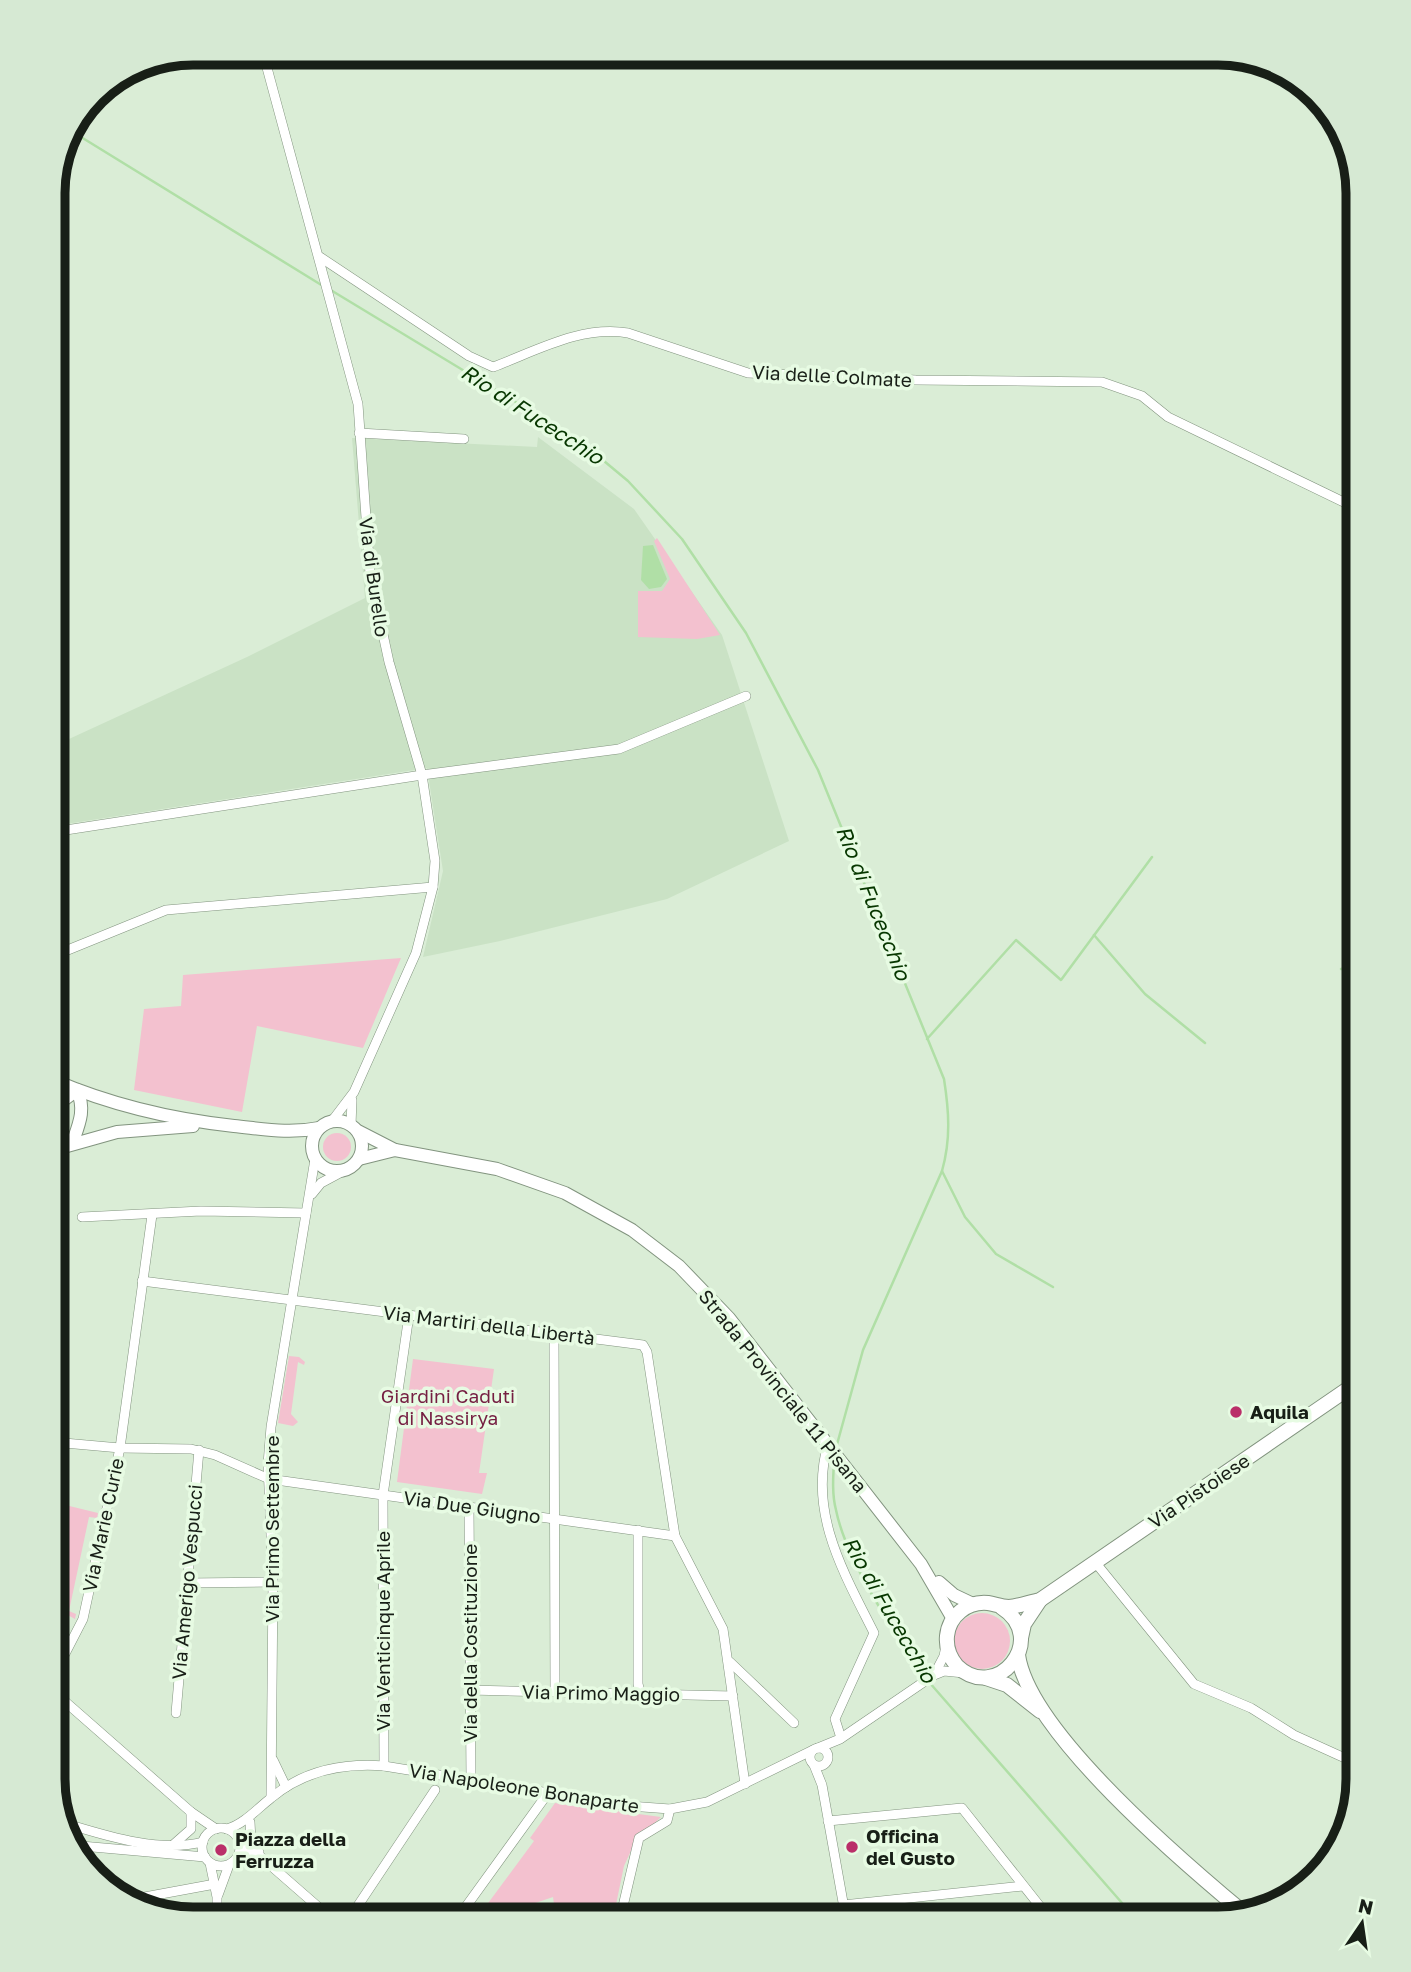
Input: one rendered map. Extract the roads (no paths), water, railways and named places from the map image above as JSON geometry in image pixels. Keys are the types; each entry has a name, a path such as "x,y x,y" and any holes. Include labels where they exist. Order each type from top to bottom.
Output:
{"main road":[{"path":"65,1085 149,1113 224,1125 284,1133 319,1128 332,1121"},
{"path":"65,1099 77,1090"},
{"path":"72,1144 82,1116 82,1102 77,1090"},
{"name":"Strada Provinciale 11 Pisana","path":"332,1121 354,1128 395,1150 469,1163 526,1178 593,1207 632,1230 705,1291 921,1564 953,1619"},
{"path":"65,1146 117,1132 158,1127 224,1125"},
{"path":"314,1156 312,1139 319,1128"},
{"path":"354,1128 362,1145 359,1159"},
{"path":"284,1133 306,1145 314,1156 331,1170 347,1169"},
{"name":"Strada Provinciale 11 Pisana","path":"347,1169 359,1159 395,1150"},
{"name":"Via Pistoiese","path":"1021,1639 1024,1624 1040,1600 1346,1391"},
{"name":"Strada Provinciale 11 Pisana","path":"921,1564 954,1595 973,1604"},
{"name":"Via Pistoiese","path":"1001,1607 1040,1600"},
{"path":"1046,1716 1025,1680 1018,1656 1021,1639 1016,1620 1001,1607 988,1603 973,1604 953,1619 947,1641 953,1661 975,1675 1007,1685 1046,1716 1158,1841 1236,1906"},
{"path":"975,1675 1003,1672 1018,1656"}],"street":[{"name":"Via di Burello","path":"267,65 358,404 369,564 379,620 422,775 435,861 433,887 416,953 354,1092 349,1115 354,1128"},
{"name":"Via delle Colmate","path":"320,257 469,356 493,367 589,332 607,330 628,333 748,373 1102,382 1142,396 1168,417 1346,503"},
{"path":"359,433 464,439"},
{"path":"65,830 422,775 619,748 746,696"},
{"path":"65,951 166,910 433,887"},
{"name":"Via di Burello","path":"332,1121 354,1092"},
{"path":"292,1300 311,1195 314,1156"},
{"path":"311,1195 321,1183 347,1169"},
{"path":"82,1217 201,1211 306,1213"},
{"name":"Via Marie Curie","path":"65,1653 83,1619 120,1448 152,1215"},
{"name":"Via Martiri della Libertà","path":"142,1281 554,1334 636,1342 645,1347 675,1536"},
{"name":"Via Primo Settembre","path":"271,1797 274,1582 269,1479 271,1429 292,1300"},
{"name":"Via Venticinque Aprile","path":"384,1766 383,1495 409,1315"},
{"path":"554,1334 555,1692"},
{"path":"825,1441 821,1474 823,1514 828,1536 874,1633 835,1720 841,1738"},
{"path":"65,1443 199,1450"},
{"name":"Via Due Giugno","path":"199,1450 269,1479 675,1536"},
{"name":"Via Amerigo Vespucci","path":"176,1713 199,1450"},
{"name":"Via della Costituzione","path":"470,1507 471,1780"},
{"path":"638,1530 638,1684 641,1695"},
{"path":"675,1536 723,1629 746,1784"},
{"path":"1095,1562 1194,1684 1251,1709 1294,1735 1346,1758"},
{"path":"187,1583 274,1582"},
{"path":"934,1675 944,1656 947,1641"},
{"path":"730,1662 794,1723"},
{"path":"934,1675 944,1671 975,1675"},
{"name":"Via Napoleone Bonaparte","path":"240,1842 250,1822 271,1797 286,1787 335,1767 384,1766 548,1793 670,1809 707,1802 841,1738 934,1675"},
{"name":"Via Primo Maggio","path":"469,1690 733,1696"},
{"path":"65,1702 191,1812 216,1829 227,1829 318,1907"},
{"name":"Via Napoleone Bonaparte","path":"788,1765 826,1762 841,1738"},
{"path":"822,1785 826,1752 816,1749 809,1757 822,1785 843,1905 1023,1886"},
{"name":"Via Primo Settembre","path":"273,1759 286,1787"},
{"path":"357,1907 435,1790"},
{"path":"466,1907 548,1793"},
{"name":"Via Napoleone Bonaparte","path":"227,1829 262,1806"},
{"path":"828,1821 962,1808 1040,1907"},
{"path":"623,1907 639,1838 667,1821 670,1809"},
{"path":"191,1812 204,1839 215,1884 217,1907"},
{"path":"174,1844 191,1829 191,1812"},
{"path":"250,1822 251,1841 261,1857"},
{"path":"74,1826 116,1838 174,1844 204,1839 216,1829"},
{"path":"217,1897 229,1865 238,1857 240,1842"},
{"path":"84,1846 229,1865"},
{"path":"238,1857 261,1857"},
{"path":"144,1897 215,1884"}],"waterway":[{"name":"Rio di Fucecchio","path":"78,135 323,286"},
{"name":"Rio di Fucecchio","path":"329,289 580,441 628,481 682,539 746,633 818,770 944,1079 948,1125 942,1171 863,1350 836,1448"},
{"path":"927,1039 1016,940 1061,980 1152,857"},
{"path":"1094,935 1145,994 1205,1043"},
{"path":"1341,969 1346,968"},
{"path":"942,1171 965,1217 996,1254 1053,1287"},
{"name":"Rio di Fucecchio","path":"834,1462 833,1486 841,1530 886,1619 925,1676"},
{"name":"Rio di Fucecchio","path":"929,1682 1126,1907"}],"place":[{"name":"Aquila","path":"1236,1412"},
{"name":"Officina del Gusto","path":"852,1847"},
{"name":"Piazza della Ferruzza","path":"221,1850"}],"park label":[{"name":"Giardini Caduti di Nassirya","path":"448,1407"}]}
